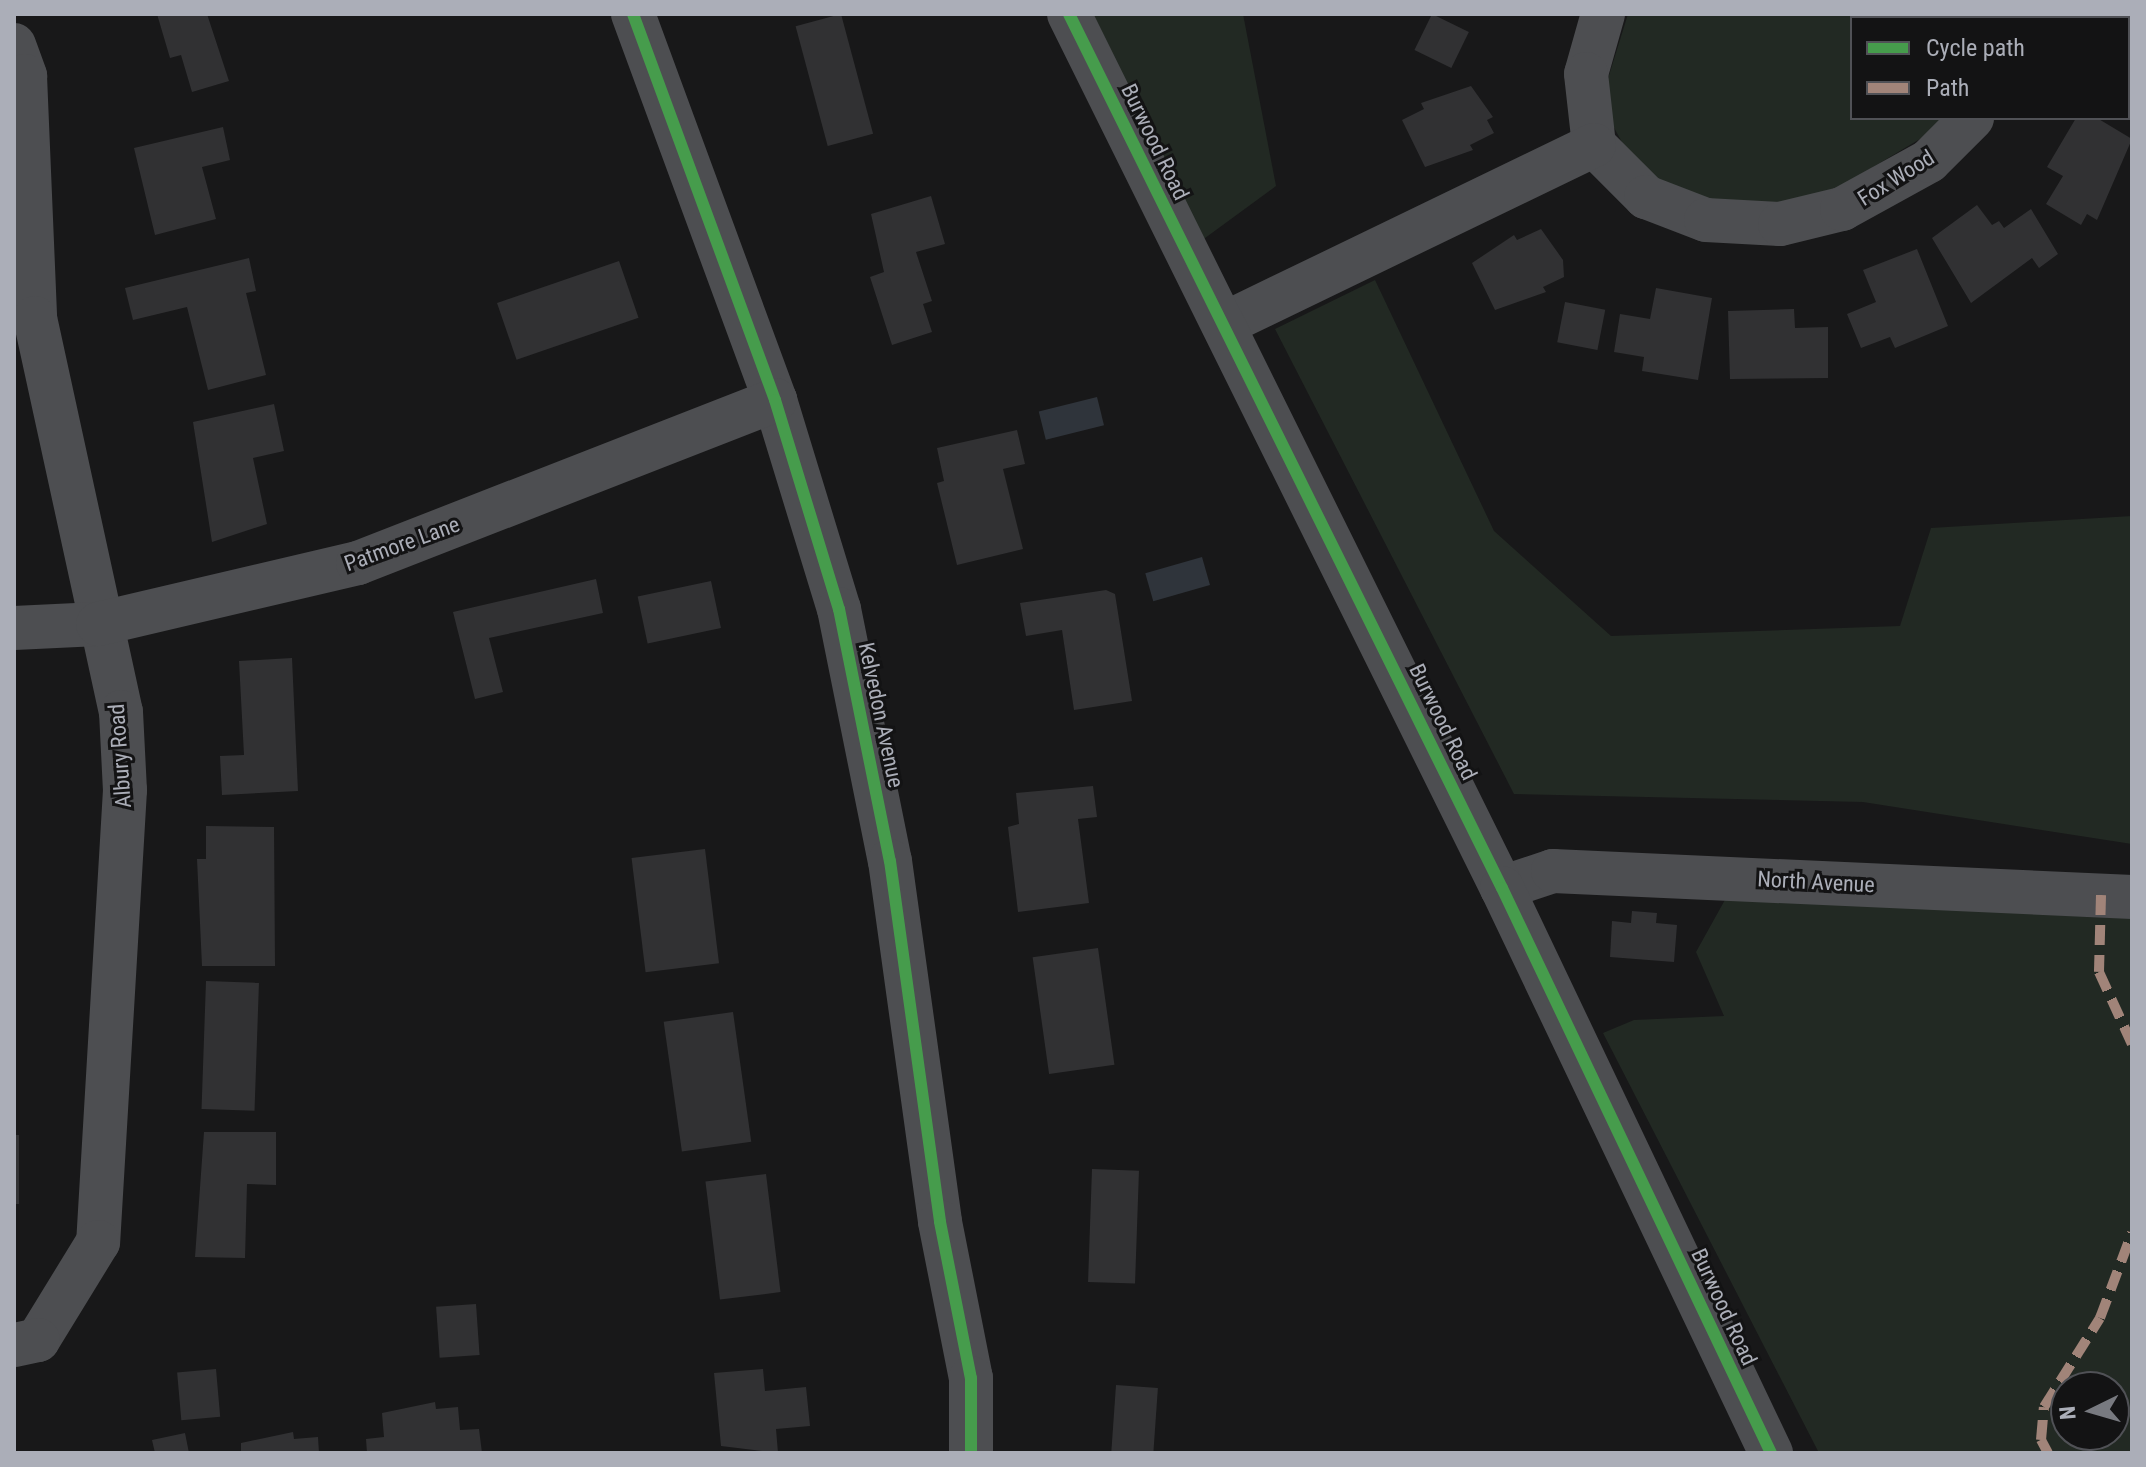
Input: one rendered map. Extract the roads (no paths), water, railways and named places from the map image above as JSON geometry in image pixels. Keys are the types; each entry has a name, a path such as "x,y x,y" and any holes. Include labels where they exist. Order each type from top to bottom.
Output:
{"street":[{"name":"Kelvedon Avenue","path":"633,14 775,400 839,609 890,861 940,1222 971,1378 971,1453"},
{"name":"Burwood Road","path":"1069,14 1502,888 1771,1453"},
{"path":"1224,324 1594,145 1586,74 1603,14"},
{"name":"Albury Road","path":"14,45 25,76 35,318 98,624 121,712 125,790 98,1242 38,1340 14,1345"},
{"name":"Fox Wood","path":"1594,145 1646,197 1676,211 1744,225 1780,224 1873,197 1929,161 1970,120"},
{"name":"Patmore Lane","path":"14,628 98,624 358,563 775,400"},
{"name":"North Avenue","path":"1502,888 1553,871 2132,897"}]}
